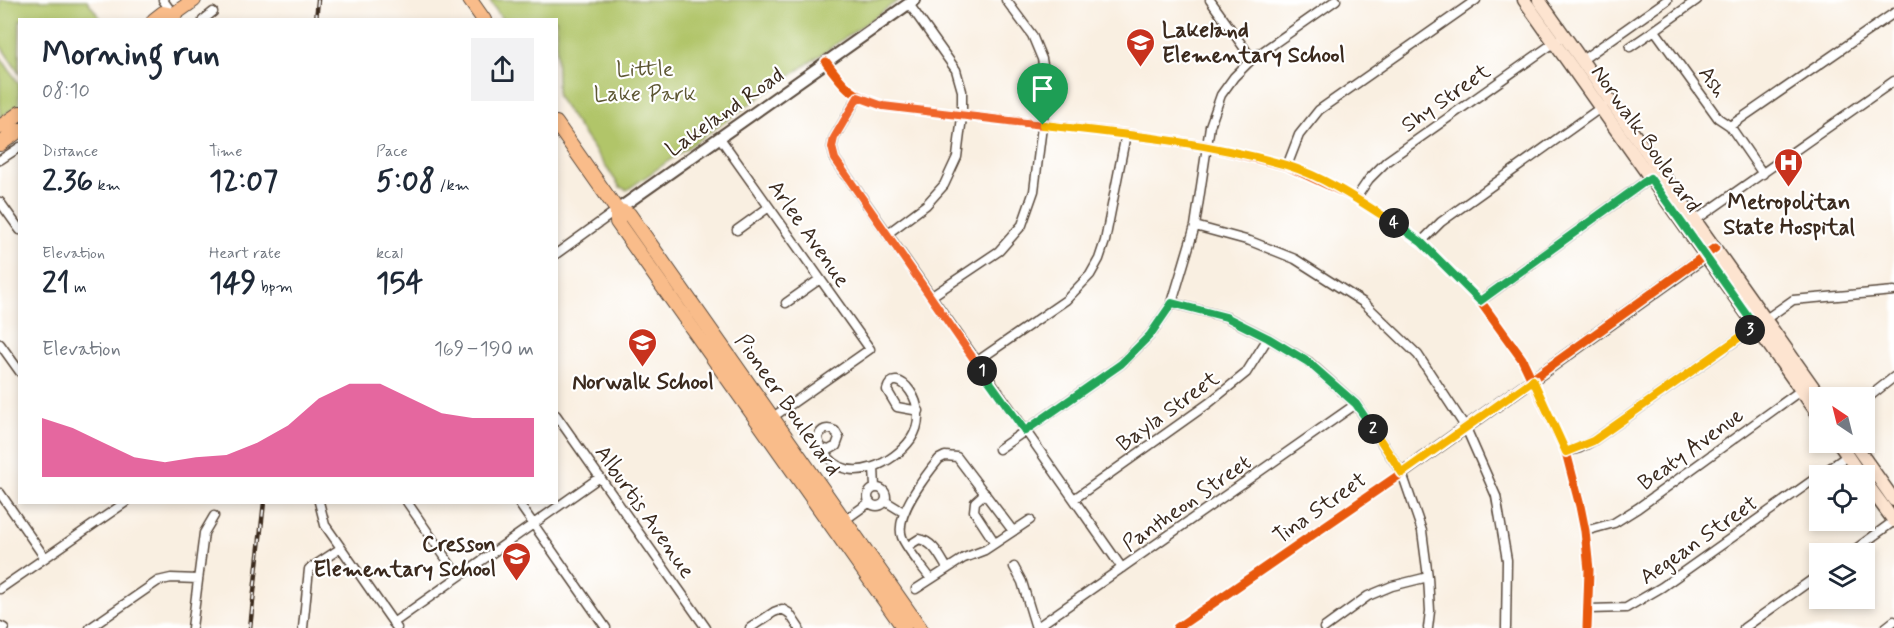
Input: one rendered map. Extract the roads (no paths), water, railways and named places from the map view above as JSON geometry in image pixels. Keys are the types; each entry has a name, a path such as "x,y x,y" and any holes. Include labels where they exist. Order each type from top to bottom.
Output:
{"main road":[{"path":"157,18 163,13 174,18 194,0"},
{"path":"470,0 482,18"},
{"name":"Norwalk Boulevard","path":"1524,0 1559,39 1582,60 1605,104 1650,178 1690,224"},
{"name":"Norwalk Boulevard","path":"1539,0 1559,39 1809,393"},
{"path":"0,127 18,114"},
{"name":"Pioneer Boulevard","path":"558,126 617,210 617,222 840,524 920,628"},
{"path":"0,144 18,131"},
{"name":"Pioneer Boulevard","path":"617,210 629,214 773,417 904,628"},
{"path":"1845,453 1853,465"},
{"path":"1861,453 1894,500"},
{"path":"1875,495 1894,521"}],"street":[{"path":"163,0 174,18"},
{"path":"932,296 999,251 1022,225 1034,191 1047,86 1042,59 1032,35 1006,0"},
{"path":"1210,0 1252,59"},
{"path":"999,449 1121,364 1150,335 1172,303 1195,226 1206,146 1214,112 1221,95 1234,76 1252,59 1336,0"},
{"path":"1287,166 1299,135 1319,110 1476,0"},
{"path":"1582,60 1667,0"},
{"path":"1630,47 1697,0"},
{"path":"887,234 926,205 944,185 957,157 962,117 962,91 956,70 911,2"},
{"name":"Lakeland Road","path":"558,253 911,2"},
{"path":"205,18 213,12"},
{"path":"1730,126 1894,13"},
{"name":"Ash","path":"1652,32 1659,35 1718,117 1730,126 1764,174"},
{"name":"Shy Street","path":"1356,198 1368,179 1387,161 1559,39"},
{"path":"826,62 844,86 858,97 883,106 962,117 1126,134 1206,146 1287,166 1356,198 1421,242 1480,301 1522,359 1566,452 1585,531 1589,570 1587,628"},
{"path":"1690,224 1894,81"},
{"path":"858,97 834,138 832,147 835,159 1122,568"},
{"path":"1421,242 1441,222 1605,104"},
{"path":"976,362 1066,300 1090,275 1105,241 1126,134"},
{"name":"Arlee Avenue","path":"720,138 870,349 773,417"},
{"path":"0,160 18,148"},
{"path":"1480,301 1650,178"},
{"path":"0,202 18,227"},
{"path":"737,230 770,207"},
{"path":"1195,226 1250,241 1295,260 1364,303 1418,355 1466,428 1496,496 1507,560 1506,628"},
{"name":"Tina Street","path":"1177,628 1466,428 1710,252"},
{"path":"786,303 820,279"},
{"path":"1566,452 1593,441 1793,300 1894,291"},
{"path":"1172,303 1226,317 1268,338 1308,362 1356,404 1402,473 1422,531 1428,578 1430,611 1428,628"},
{"name":"Bayla Street","path":"1074,499 1209,403 1246,373 1268,338"},
{"path":"0,345 18,369"},
{"path":"1875,392 1894,377"},
{"name":"Beaty Avenue","path":"1585,531 1614,523 1638,508 1806,387"},
{"name":"Pantheon Street","path":"1036,628 1356,404"},
{"path":"822,448 831,460 843,468 857,470 874,467 886,461 907,444 919,423 919,411"},
{"name":"Alburtis Avenue","path":"558,418 706,628"},
{"path":"931,579 901,536 900,524 903,512 934,465 945,456 957,458 1013,531"},
{"name":"Aegean Street","path":"1589,609 1626,608 1639,601 1847,456"},
{"path":"874,467 875,488"},
{"path":"320,504 325,525 395,625 458,576 600,477"},
{"path":"875,488 882,489 886,495 885,501 881,506 875,506 868,497 870,491 875,488"},
{"path":"0,493 45,558"},
{"path":"985,493 975,502 974,511 995,543"},
{"path":"885,501 903,512"},
{"path":"840,524 870,502"},
{"path":"408,504 458,576"},
{"path":"519,504 606,628"},
{"path":"0,589 113,506"},
{"path":"192,628 204,533 214,516"},
{"path":"916,590 947,568 985,550 1030,520"},
{"path":"1864,543 1894,521"},
{"path":"908,546 919,539 926,541 931,544 947,568"},
{"path":"303,628 309,568 341,548"},
{"path":"1014,567 1022,582 1036,628"},
{"path":"90,628 158,581 171,578 198,579"},
{"path":"1324,628 1368,596 1392,586 1428,578"},
{"path":"1744,628 1809,582"},
{"path":"750,628 782,609 789,613 799,628"},
{"path":"1885,628 1894,621"}],"railway":[{"path":"316,18 318,0"},
{"path":"250,628 264,504"}],"place":[{"name":"Lakeland Elementary School","path":"1141,68"},
{"name":"Metropolitan State Hospital","path":"1789,188"},
{"name":"Norwalk School","path":"643,368"},
{"name":"Cresson Elementary School","path":"517,582"}],"park label":[{"name":"Little Lake Park","path":"645,80"}]}
